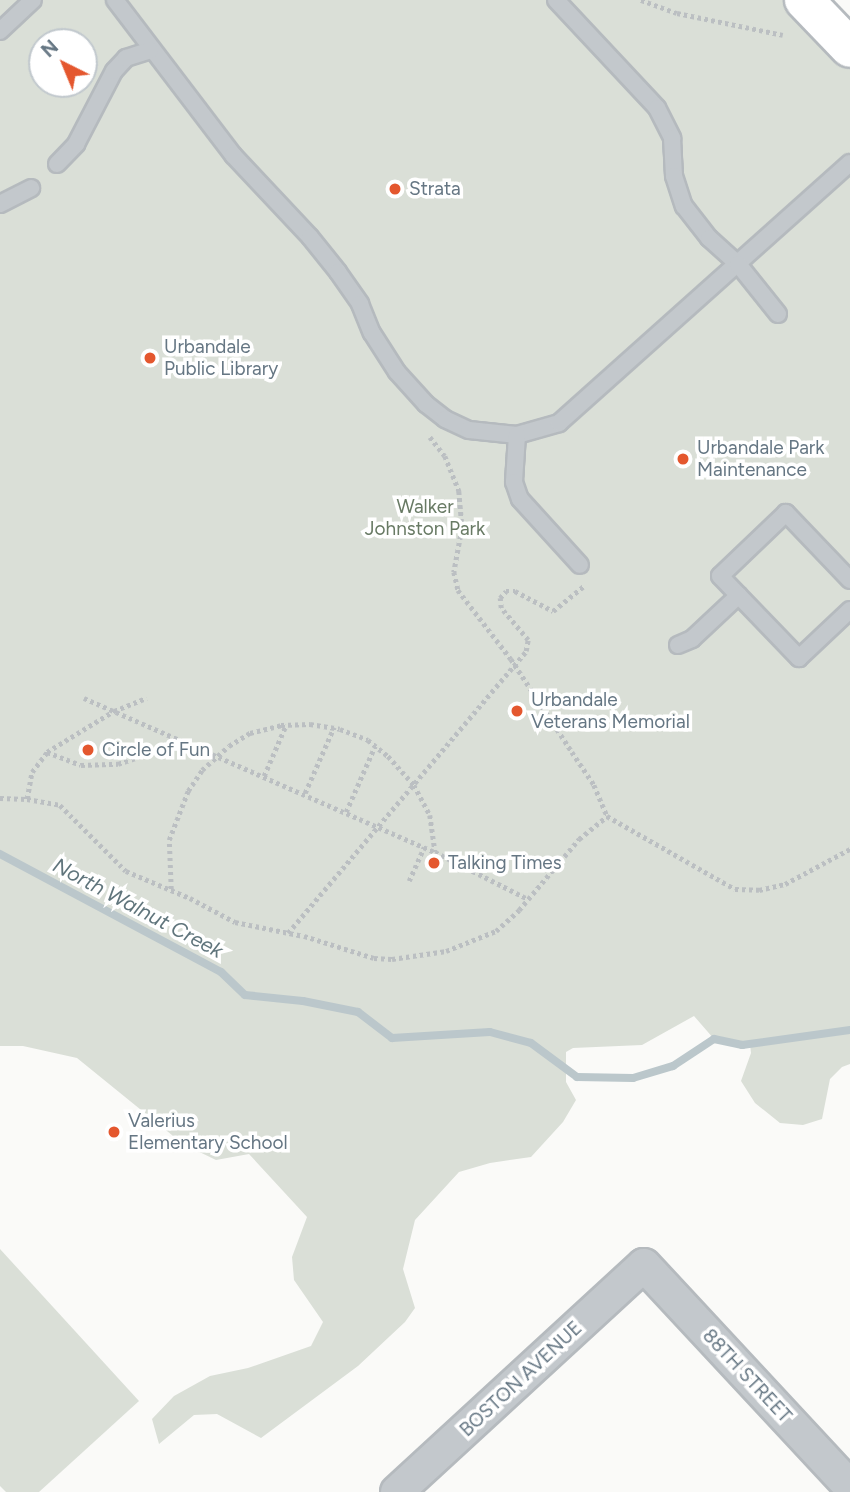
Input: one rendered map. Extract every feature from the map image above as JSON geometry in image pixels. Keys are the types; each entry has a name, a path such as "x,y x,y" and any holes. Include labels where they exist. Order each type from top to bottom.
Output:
{"main road":[{"path":"804,0 850,48"}],"street":[{"name":"88TH STREET","path":"644,1265 850,1487"},
{"name":"BOSTON AVENUE","path":"397,1492 644,1265"}],"lane":[{"path":"0,31 33,0"},
{"path":"115,0 150,50 233,155 310,237 338,272 360,304 372,332 397,372 426,404 444,419 469,430 517,435 559,423 850,163"},
{"path":"556,0 657,108 672,138 674,176 684,206 709,238 738,264 778,314"},
{"path":"57,164 76,144 114,71 125,58 150,50"},
{"path":"0,204 31,188"},
{"path":"517,435 514,472 520,499 580,565"},
{"path":"850,580 786,513 720,576 799,658 850,610"},
{"path":"678,645 692,639 739,595"}],"path":[{"path":"641,0 677,13 783,35"},
{"path":"427,434 445,456 459,491 462,529 455,582 463,597 516,667 594,785 607,816 735,889 759,890 785,884 850,849"},
{"path":"288,933 526,652 528,639 501,608 499,598 506,591 515,590 553,611 593,578"},
{"path":"84,698 305,793 435,852 528,899"},
{"path":"27,799 32,772 47,752 114,711 147,698"},
{"path":"171,890 169,839 178,811 195,780 216,755 250,733 286,725 334,727 388,755 414,785 430,816 435,852"},
{"path":"264,776 286,725"},
{"path":"305,793 334,727"},
{"path":"47,752 81,765 118,764 159,750 176,738"},
{"path":"346,812 375,746"},
{"path":"0,799 27,799 60,805 114,862 136,876 235,922 288,933 373,958 411,959 480,940 496,931 528,899 563,856 607,816"},
{"path":"408,881 424,847"}],"green space":[{"name":"Walker Johnston Park","path":"0,0 788,0 850,67 850,1064 842,1067 830,1079 822,1119 803,1125 780,1123 755,1103 741,1081 751,1053 750,1044 714,1039 694,1016 642,1045 573,1048 566,1052 566,1082 576,1100 563,1122 531,1157 490,1163 459,1172 415,1220 403,1269 415,1308 405,1322 358,1366 261,1438 217,1414 194,1415 159,1444 152,1419 174,1396 210,1376 248,1368 311,1346 323,1322 294,1280 292,1257 307,1217 249,1154 216,1160 183,1144 77,1058 23,1046 0,1046"},
{"path":"0,1249 139,1401 39,1492 6,1492 0,1486"}],"waterway":[{"name":"North Walnut Creek","path":"0,854 221,972 245,995 303,1001 358,1012 392,1038 490,1032 531,1043 577,1077 633,1078 673,1066 714,1039 742,1045 850,1030"}],"place":[{"name":"Strata","path":"395,189"},
{"name":"Urbandale Public Library","path":"150,358"},
{"name":"Urbandale Park Maintenance","path":"683,459"},
{"name":"Urbandale Veterans Memorial","path":"517,711"},
{"name":"Circle of Fun","path":"88,750"},
{"name":"Talking Times","path":"434,863"},
{"name":"Valerius Elementary School","path":"114,1132"}]}
